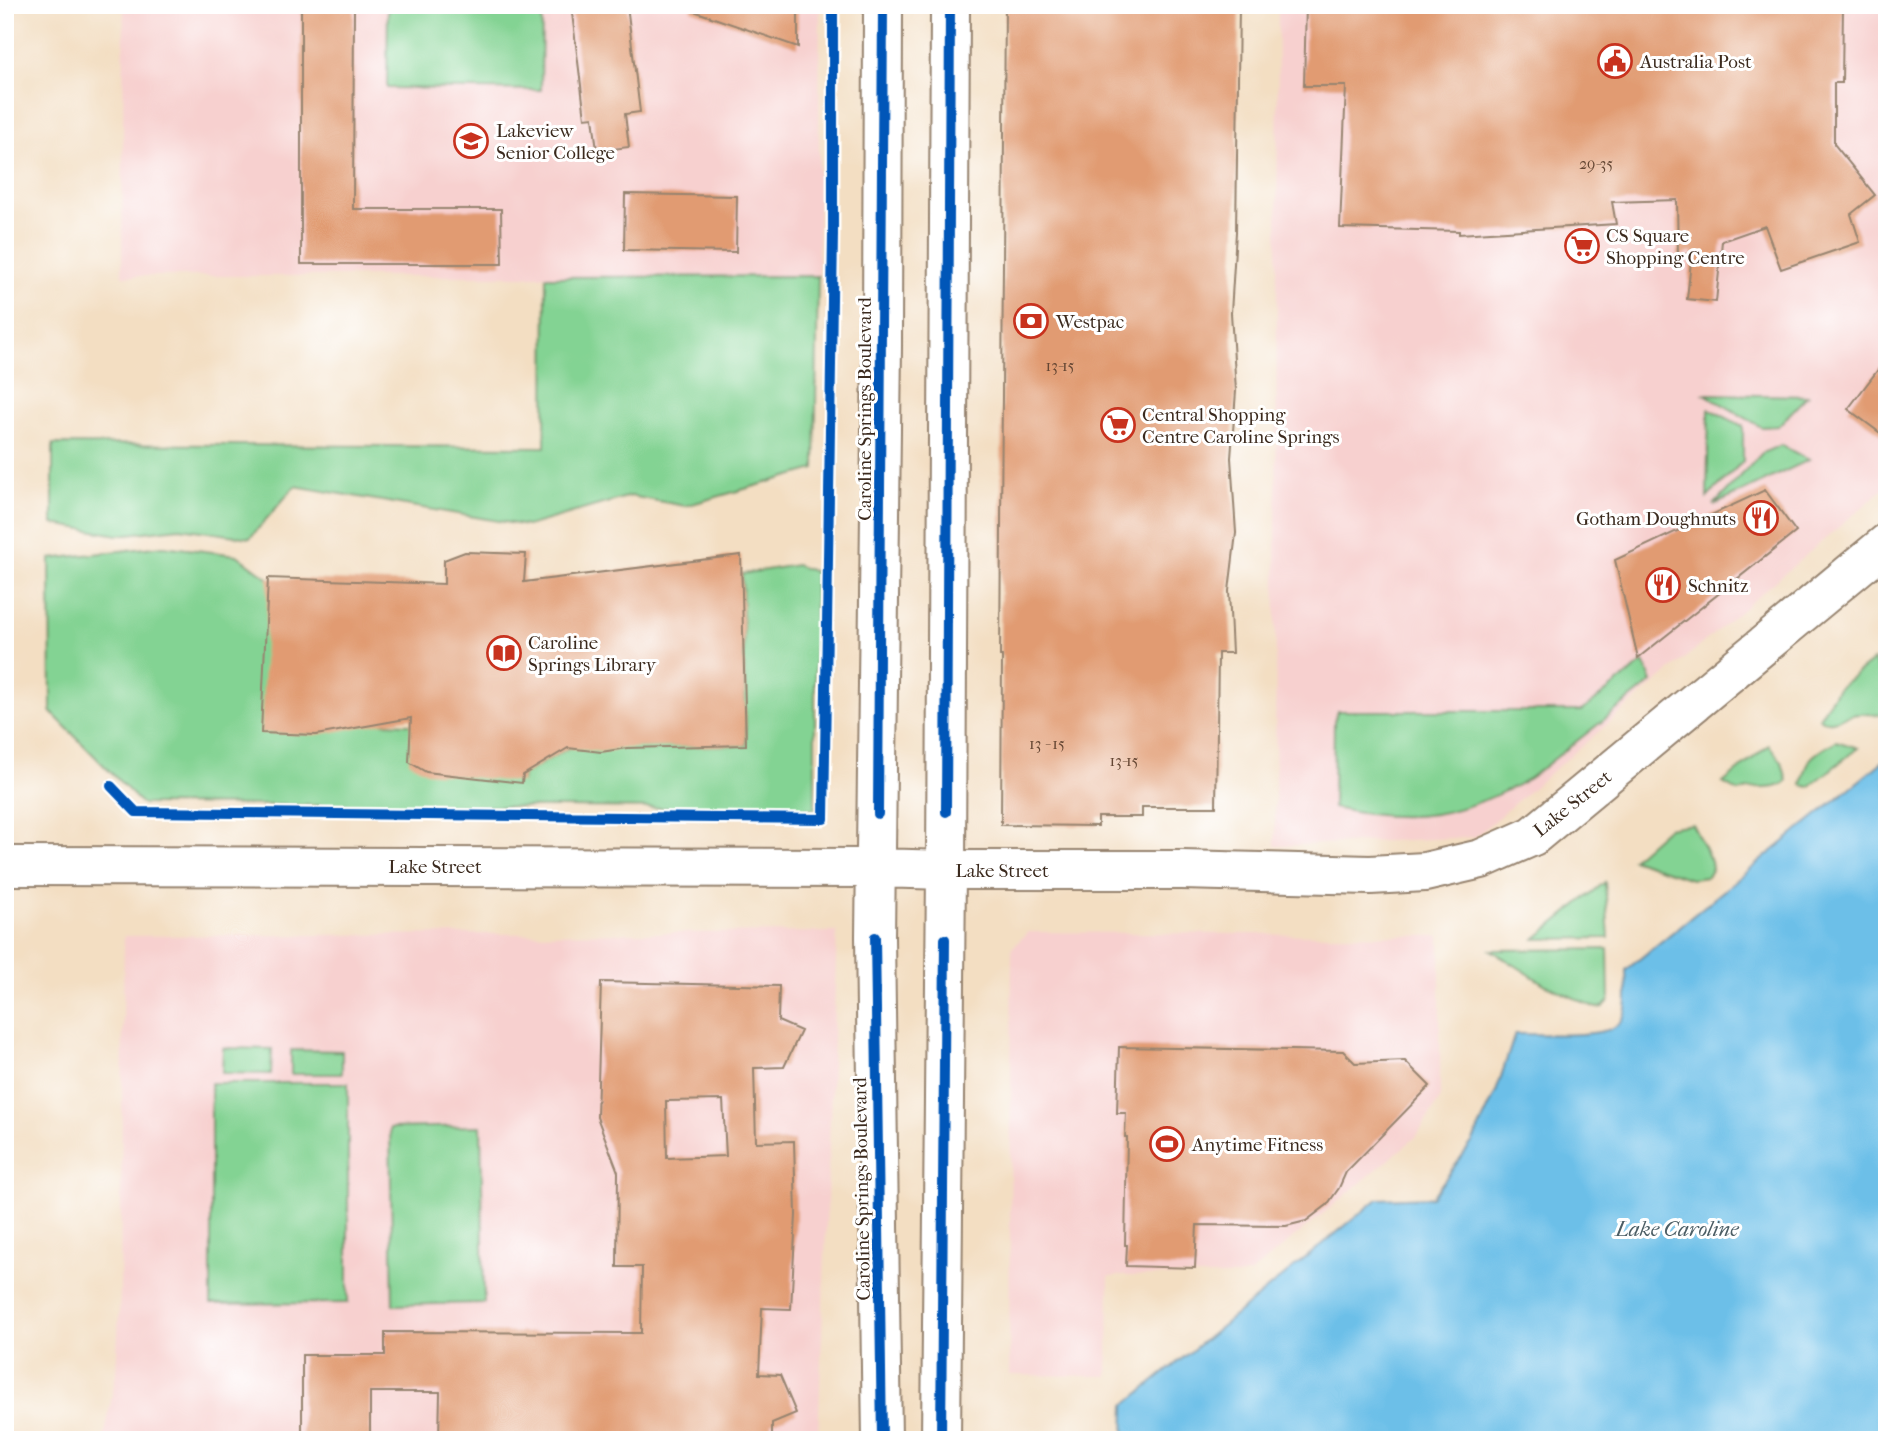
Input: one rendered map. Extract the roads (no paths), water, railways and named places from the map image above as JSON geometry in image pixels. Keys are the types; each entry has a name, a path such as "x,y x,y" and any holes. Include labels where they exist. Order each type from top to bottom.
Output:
{"main road":[{"name":"Caroline Springs Boulevard","path":"882,1440 875,937 883,5"},
{"path":"941,1440 950,5"},
{"name":"Lake Street","path":"5,866 1182,870 1370,875 1425,872 1481,859 1533,836 1887,543"}],"water":[{"name":"Lake Caroline","path":"1887,758 1887,1440 1124,1440 1125,1405 1378,1199 1432,1197 1473,1141 1496,1092 1515,1034 1589,1033 1615,1027 1622,1020 1626,1008 1626,970"}],"place":[{"name":"Australia Post","path":"1615,61"},
{"name":"Lakeview Senior College","path":"471,141"},
{"name":"CS Square Shopping Centre","path":"1582,246"},
{"name":"Westpac","path":"1031,321"},
{"name":"Central Shopping Centre Caroline Springs","path":"1118,425"},
{"name":"Gotham Doughnuts","path":"1761,518"},
{"name":"Schnitz","path":"1663,585"},
{"name":"Caroline Springs Library","path":"504,653"},
{"name":"Anytime Fitness","path":"1167,1144"}]}
